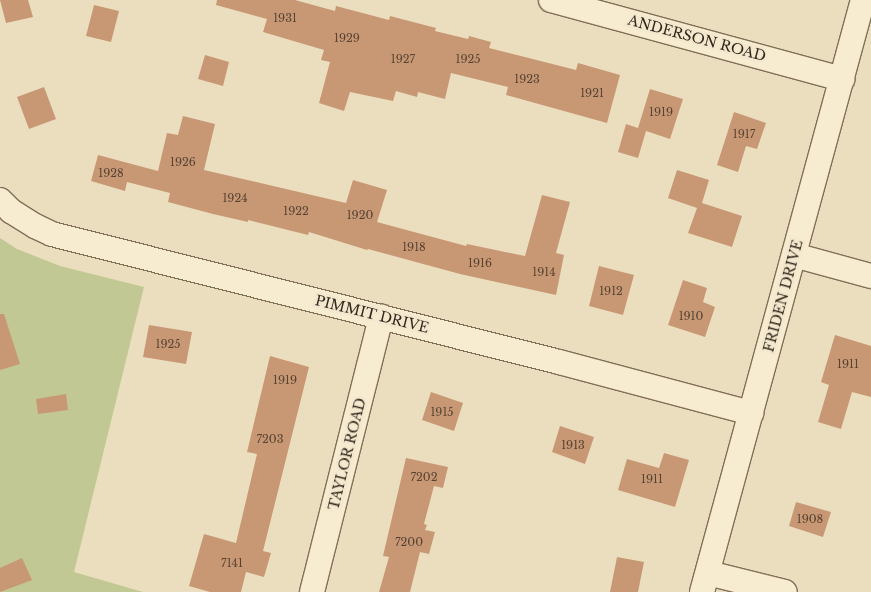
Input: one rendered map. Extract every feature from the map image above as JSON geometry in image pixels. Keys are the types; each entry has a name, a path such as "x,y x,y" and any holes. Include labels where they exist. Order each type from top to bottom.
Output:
{"street":[{"name":"ANDERSON ROAD","path":"551,0 842,79"},
{"name":"FRIDEN DRIVE","path":"705,582 864,0"},
{"name":"PIMMIT DRIVE","path":"0,200 11,211 52,234 751,413"},
{"path":"794,255 871,276"},
{"name":"TAYLOR ROAD","path":"312,592 381,317"},
{"path":"705,582 785,592"}],"green space":[{"path":"0,238 17,249 60,266 144,287 74,572 143,592 0,592"}],"building":[{"path":"0,0 28,0 33,17 6,23"},
{"path":"217,0 295,0 335,11 336,6 389,20 390,16 436,28 435,31 468,39 469,36 491,42 489,48 576,70 578,63 620,75 607,123 506,95 508,87 451,73 445,99 418,92 417,97 396,91 393,101 350,92 344,111 319,103 330,62 321,60 324,50 263,32 267,19 216,5"},
{"path":"94,5 119,11 111,42 86,36"},
{"path":"205,55 229,62 223,86 198,79"},
{"path":"44,87 56,119 29,129 17,97"},
{"path":"650,89 683,99 670,139 646,131 638,158 618,152 626,124 638,128"},
{"path":"734,112 766,123 757,149 746,146 738,172 717,165"},
{"path":"183,116 215,124 204,170 346,203 353,180 387,190 377,222 466,246 467,244 525,256 542,195 570,202 556,253 564,255 556,295 460,274 367,250 309,232 308,235 248,220 248,222 213,214 168,202 170,193 127,182 125,191 91,181 98,155 158,171 167,133 178,135"},
{"path":"677,170 709,180 702,203 742,216 732,247 688,233 697,208 668,198"},
{"path":"599,266 634,275 623,315 589,306"},
{"path":"683,280 707,288 703,302 715,307 705,337 668,325"},
{"path":"0,314 4,314 20,364 0,370"},
{"path":"149,325 192,332 186,364 143,357"},
{"path":"835,335 871,346 871,397 852,392 841,429 818,422 829,385 821,382"},
{"path":"270,356 309,367 263,551 271,553 264,577 246,572 241,592 210,592 189,586 204,534 236,543 257,454 247,452"},
{"path":"431,392 463,403 454,431 422,420"},
{"path":"66,394 68,410 38,414 36,399"},
{"path":"560,426 594,437 585,464 552,452"},
{"path":"664,453 689,460 675,507 618,490 627,459 659,468"},
{"path":"406,458 448,467 443,488 434,486 424,524 427,525 425,530 435,532 429,554 420,552 410,592 379,592 389,557 383,556"},
{"path":"796,502 831,512 823,537 789,526"},
{"path":"617,557 644,562 638,592 610,592"},
{"path":"22,558 32,580 0,592 0,568"}]}
